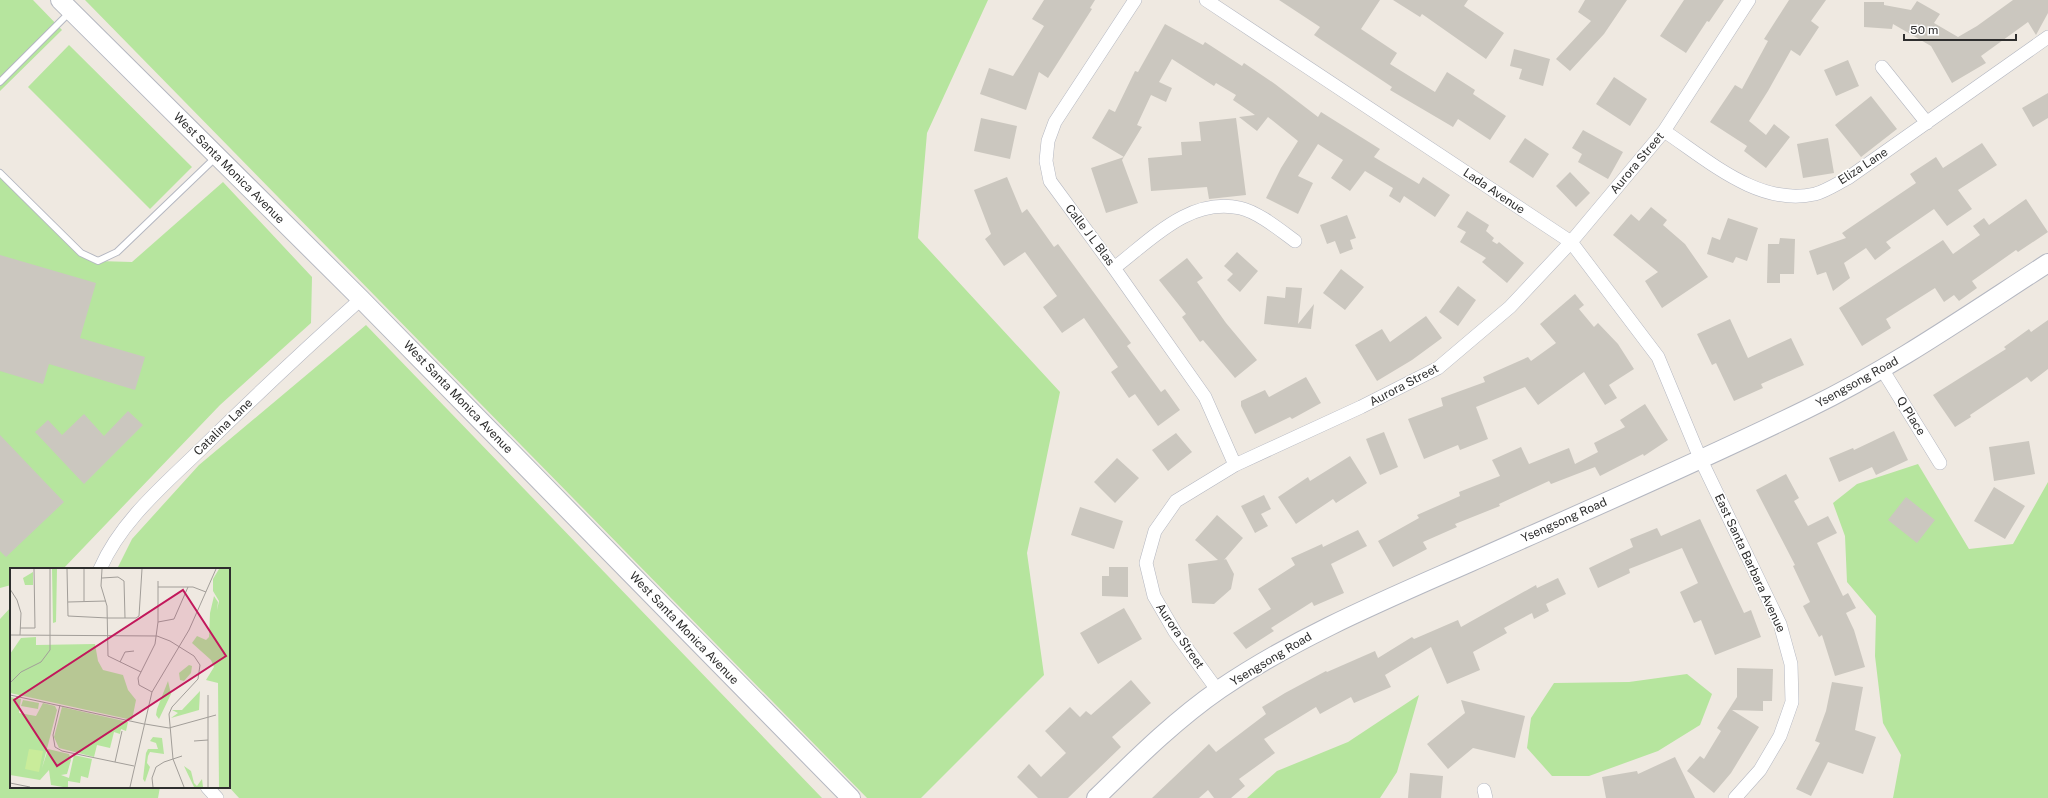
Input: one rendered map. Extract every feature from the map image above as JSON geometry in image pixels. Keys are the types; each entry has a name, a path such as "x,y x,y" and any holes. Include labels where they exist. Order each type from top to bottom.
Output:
{"main road":[{"name":"West Santa Monica Avenue","path":"66,5 216,157 361,299 851,798"},
{"name":"Ysengsong Road","path":"1096,798 1157,740 1218,691 1282,651 1320,630 1805,410 1882,369 2048,263"}],"street":[{"name":"Calle J L Blas","path":"1135,0 1055,122 1048,141 1046,161 1050,181 1114,268 1205,397 1235,465"},
{"name":"Lada Avenue","path":"1206,0 1571,242 1658,357 1700,458"},
{"name":"Aurora Street","path":"1218,691 1175,632 1154,596 1146,563 1155,531 1176,502 1235,465 1361,408 1438,368 1510,307 1571,242 1664,131 1749,0"},
{"name":"Eliza Lane","path":"1664,131 1748,186 1780,196 1816,194 1848,178 2048,37"},
{"path":"1882,67 1926,123"},
{"path":"1114,268 1179,218 1206,207 1240,208 1270,223 1295,241"},
{"name":"Catalina Lane","path":"100,568 106,556 136,513 284,368 361,299"},
{"name":"Q Place","path":"1882,369 1940,463"},
{"name":"East Santa Barbara Avenue","path":"1700,458 1780,624 1791,664 1792,702 1780,736 1760,770 1735,798"},
{"path":"208,788 217,798"}],"lane":[{"path":"0,82 66,5"},
{"path":"0,173 81,253 98,261 117,252 216,157"}],"green space":[{"path":"0,0 33,0 62,30 0,91"},
{"path":"85,0 988,0 927,133 918,238 1060,392 1027,553 1044,675 921,798 867,798"},
{"path":"69,45 192,167 150,209 28,87"},
{"path":"0,173 81,253 98,261 132,262 223,182 312,277 311,323 220,405 64,568 10,568 10,585 0,588"},
{"path":"366,325 822,798 239,798 230,788 230,568 118,568 132,539 199,465"},
{"path":"1918,464 1969,549 2013,544 2048,482 2048,798 1893,798 1901,755 1883,723 1875,656 1876,616 1847,582 1845,536 1833,503 1857,484"},
{"path":"10,608 10,788 160,788 158,798 0,798 0,619"},
{"path":"1687,674 1712,694 1700,725 1658,751 1589,776 1552,776 1527,748 1531,718 1554,683 1629,682"},
{"path":"1419,695 1397,772 1380,798 1247,798 1277,771 1348,742"}],"building":[{"path":"1044,0 1095,0 1090,8 1092,9 1048,78 1039,72 1026,110 980,94 989,68 1013,76 1044,26 1032,19"},
{"path":"1279,0 1380,0 1361,29 1397,53 1390,64 1435,92 1447,72 1475,90 1473,94 1506,116 1490,140 1458,119 1453,127 1390,90 1392,87 1314,35 1320,27"},
{"path":"1393,0 1468,0 1464,6 1504,33 1486,59 1422,14 1420,17"},
{"path":"1585,0 1627,0 1604,34 1570,71 1556,59 1591,21 1578,12"},
{"path":"1684,0 1724,0 1709,22 1707,21 1686,53 1660,36"},
{"path":"1789,0 1826,0 1811,21 1819,27 1800,56 1791,50 1749,121 1766,135 1774,124 1790,137 1766,168 1744,151 1747,146 1710,122 1735,85 1742,89 1768,41 1764,39"},
{"path":"2013,0 2048,0 2048,13 2036,35 2028,22 1981,56 1986,63 1952,83 1931,46 1893,24 1892,29 1864,27 1864,2 1884,2 1884,5 1911,10 1917,1 1940,14 1934,23 1958,37 1977,26"},
{"path":"1165,24 1203,45 1205,42 1242,66 1244,63 1275,84 1318,117 1321,112 1380,149 1374,157 1419,184 1423,177 1450,195 1435,217 1404,196 1400,203 1389,196 1393,188 1365,171 1350,191 1331,178 1343,160 1318,144 1298,176 1313,183 1298,214 1266,198 1281,168 1298,141 1268,117 1257,131 1239,117 1255,115 1233,100 1236,95 1216,83 1214,86 1172,59 1159,82 1172,88 1166,102 1151,95 1137,125 1142,127 1124,157 1092,138 1109,109 1115,112 1135,71 1138,72"},
{"path":"1514,49 1550,59 1543,86 1519,79 1522,69 1510,66"},
{"path":"1848,60 1859,86 1836,96 1824,70"},
{"path":"1614,77 1647,99 1630,126 1596,104"},
{"path":"2048,93 2048,118 2033,127 2022,108"},
{"path":"1871,96 1897,129 1861,157 1835,125"},
{"path":"981,118 1017,126 1010,159 974,151"},
{"path":"1236,118 1246,195 1209,199 1207,187 1151,191 1148,158 1182,155 1181,142 1201,141 1199,122"},
{"path":"1583,130 1623,152 1608,179 1578,162 1582,154 1572,148"},
{"path":"1525,138 1549,154 1533,178 1509,162"},
{"path":"1828,138 1834,173 1803,178 1797,144"},
{"path":"1982,143 1997,165 1958,190 1972,209 1947,226 1934,209 1886,242 1891,248 1875,260 1866,248 1844,263 1850,278 1833,291 1826,272 1817,275 1809,251 1846,238 1842,233 1916,183 1910,174 1936,157 1943,168"},
{"path":"1124,157 1122,160 1138,203 1106,213 1091,168"},
{"path":"1570,172 1590,193 1576,207 1556,186"},
{"path":"1007,177 1022,213 1027,209 1054,247 1058,244 1131,343 1127,346 1161,392 1165,389 1180,410 1158,426 1135,394 1129,398 1111,372 1118,367 1084,318 1062,333 1043,307 1057,296 1025,252 1004,266 985,239 991,234 974,190"},
{"path":"2026,199 2048,232 2018,252 2016,250 1972,281 1977,288 1959,301 1954,295 1944,302 1935,288 1886,319 1891,328 1862,346 1839,308 1943,240 1953,254 1980,235 1973,226 1984,218 1989,225"},
{"path":"1651,207 1667,220 1663,225 1685,244 1708,277 1662,308 1645,281 1658,272 1613,235 1631,214 1639,221"},
{"path":"1467,211 1489,225 1486,231 1494,238 1492,241 1497,244 1499,242 1524,263 1507,283 1482,262 1486,258 1460,242 1466,232 1457,227"},
{"path":"1347,215 1356,238 1350,240 1353,249 1340,254 1335,241 1327,244 1320,225"},
{"path":"1728,218 1758,228 1747,261 1736,257 1733,263 1707,254 1712,237 1720,240"},
{"path":"1780,238 1795,239 1794,274 1780,274 1780,283 1767,283 1768,244 1779,244"},
{"path":"1237,252 1258,271 1240,292 1227,280 1233,274 1224,266"},
{"path":"0,255 96,283 80,338 145,357 135,390 49,364 43,384 0,371"},
{"path":"1187,258 1203,278 1197,282 1226,323 1257,360 1235,378 1203,340 1200,342 1182,317 1186,314 1159,280"},
{"path":"1341,269 1364,287 1345,310 1323,293"},
{"path":"1458,286 1476,300 1458,326 1439,312"},
{"path":"1286,287 1302,288 1298,324 1314,304 1311,329 1264,324 1267,296 1285,298"},
{"path":"1575,294 1584,305 1579,309 1594,327 1598,323 1618,344 1634,369 1609,385 1617,398 1605,405 1584,372 1538,405 1525,387 1476,407 1488,439 1460,450 1458,445 1424,459 1408,419 1443,406 1441,398 1485,382 1483,377 1528,357 1531,361 1556,343 1540,324"},
{"path":"1426,316 1442,338 1412,360 1377,381 1355,345 1382,329 1390,342"},
{"path":"1730,319 1748,358 1791,338 1804,365 1761,384 1763,388 1734,401 1716,363 1712,365 1697,334"},
{"path":"2048,320 2048,369 2031,382 2027,377 1970,415 1971,417 1955,427 1933,395 2006,349 2004,347 2029,329 2031,332"},
{"path":"1306,377 1321,403 1292,419 1290,417 1255,434 1241,406 1241,401 1265,390 1269,397"},
{"path":"1645,404 1668,440 1644,456 1643,454 1600,476 1595,467 1551,484 1549,481 1499,504 1500,506 1455,524 1457,527 1423,542 1427,549 1393,567 1378,541 1419,518 1417,515 1460,496 1459,492 1500,476 1492,460 1521,447 1529,464 1569,448 1575,464 1598,452 1594,443 1625,427 1620,420"},
{"path":"128,411 143,425 84,484 35,432 48,420 62,435 84,414 104,436"},
{"path":"1894,431 1908,460 1876,475 1872,467 1839,482 1829,458 1853,448 1854,450"},
{"path":"1384,432 1398,467 1380,475 1366,439"},
{"path":"1176,433 1192,452 1168,471 1152,450"},
{"path":"0,435 64,502 6,557 0,551"},
{"path":"2029,441 2035,474 1994,481 1989,447"},
{"path":"1350,456 1367,483 1336,503 1333,499 1296,524 1278,497 1308,477 1310,481"},
{"path":"1117,458 1139,478 1115,503 1094,482"},
{"path":"1786,474 1799,498 1794,501 1808,526 1828,516 1837,533 1817,543 1843,596 1848,593 1856,608 1846,613 1854,630 1865,667 1835,676 1822,635 1819,637 1803,606 1810,602 1793,566 1795,565 1756,490"},
{"path":"1994,487 2025,506 2005,539 1974,521"},
{"path":"1264,495 1271,509 1261,514 1268,526 1255,533 1241,506"},
{"path":"1906,497 1935,520 1917,543 1888,520"},
{"path":"1080,507 1123,521 1114,549 1071,535"},
{"path":"1217,515 1243,538 1224,560 1226,559 1234,574 1231,589 1214,604 1192,603 1188,564 1218,560 1195,540"},
{"path":"1700,519 1744,613 1751,610 1761,637 1715,655 1701,620 1694,623 1680,592 1698,583 1682,548 1629,569 1630,573 1598,588 1589,568 1633,547 1630,539 1657,528 1661,536"},
{"path":"1358,530 1367,546 1331,564 1344,593 1314,606 1312,602 1271,628 1274,631 1246,649 1233,633 1271,609 1258,589 1295,565 1291,558 1322,544 1323,547"},
{"path":"1109,567 1128,567 1128,597 1102,596 1102,576 1109,576"},
{"path":"1558,578 1566,594 1546,604 1549,611 1534,619 1532,613 1504,628 1507,633 1473,652 1480,670 1447,684 1431,647 1385,675 1391,687 1354,703 1351,697 1320,714 1316,707 1264,739 1275,753 1239,779 1245,786 1231,798 1214,798 1208,790 1199,798 1152,798 1209,744 1216,752 1266,714 1262,707 1285,693 1326,671 1327,672 1375,651 1378,658 1412,637 1414,639 1458,620 1461,627 1536,585 1537,588"},
{"path":"1124,608 1142,639 1098,664 1080,633"},
{"path":"1737,668 1773,669 1772,701 1763,701 1763,711 1732,710 1759,727 1731,773 1714,793 1687,771 1700,756 1704,759 1721,731 1717,728 1737,697"},
{"path":"1131,680 1151,703 1112,737 1121,747 1068,798 1038,798 1017,777 1029,764 1041,777 1066,753 1045,731 1070,707 1080,717 1086,711 1091,715"},
{"path":"1832,682 1863,687 1855,730 1876,737 1863,774 1828,762 1811,796 1796,789 1820,743 1815,741 1826,711"},
{"path":"1461,700 1525,716 1515,758 1473,748 1448,769 1427,744 1465,713"},
{"path":"1675,757 1695,798 1606,798 1602,777 1637,771 1638,774"},
{"path":"1410,773 1443,776 1441,798 1408,798"}]}
